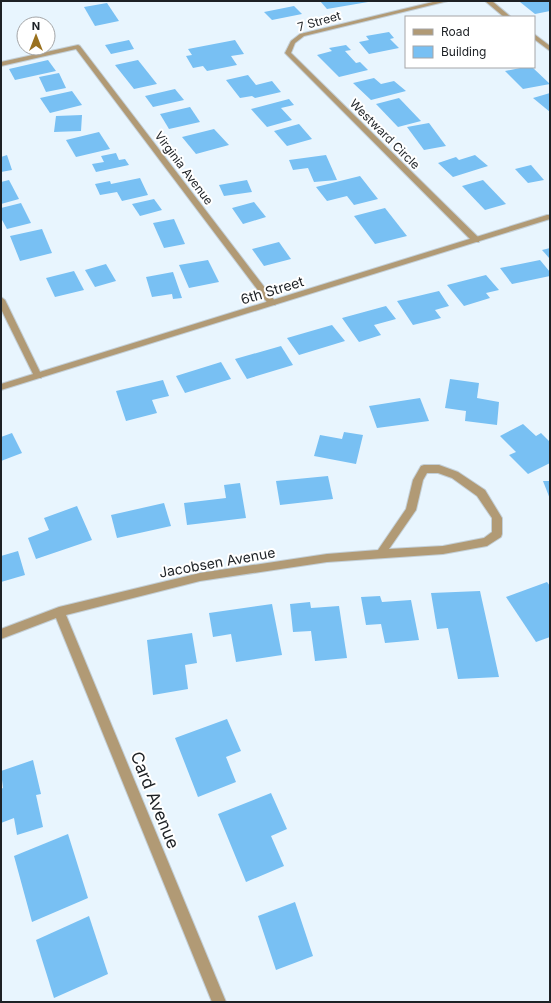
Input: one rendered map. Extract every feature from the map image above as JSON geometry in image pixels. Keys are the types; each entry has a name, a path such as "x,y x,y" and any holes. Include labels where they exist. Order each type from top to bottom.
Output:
{"street":[{"name":"7 Street","path":"293,41 302,35 445,1"},
{"path":"488,1 507,16"},
{"path":"535,37 550,49"},
{"name":"Westward Circle","path":"293,41 288,53 476,240"},
{"name":"Virginia Avenue","path":"1,64 78,46 272,303"},
{"name":"6th Street","path":"1,387 550,217"},
{"path":"1,300 38,376"},
{"name":"Jacobsen Avenue","path":"1,634 58,612 200,577 327,558 443,550 487,542 497,534 497,518 480,494 455,475 439,469 424,469 418,480 411,510 381,554"},
{"name":"Card Avenue","path":"58,612 219,1002"}],"building":[{"path":"320,1 368,1 368,2 327,9"},
{"path":"547,1 550,3 550,11 535,14 520,2"},
{"path":"107,3 119,21 95,26 84,7"},
{"path":"294,6 302,14 272,20 264,12"},
{"path":"389,32 394,38 390,39 399,48 369,54 359,42 369,40 366,36"},
{"path":"129,40 134,49 111,54 105,45"},
{"path":"235,40 244,54 231,56 237,65 207,71 203,66 193,68 186,56 192,55 188,49"},
{"path":"346,45 351,50 345,51 356,63 360,62 368,70 339,77 317,55 332,51 329,48"},
{"path":"48,60 56,71 15,80 9,69"},
{"path":"138,60 157,84 134,89 115,65"},
{"path":"520,68 533,68 550,84 523,89 505,71"},
{"path":"59,73 66,88 46,92 39,77"},
{"path":"248,75 256,85 272,81 281,92 255,98 252,96 240,98 226,80"},
{"path":"374,78 381,84 394,81 406,91 371,100 353,83"},
{"path":"175,89 184,100 153,107 145,96"},
{"path":"72,91 82,105 50,113 40,98"},
{"path":"550,93 550,112 533,98"},
{"path":"399,98 421,121 398,127 376,104"},
{"path":"289,99 294,105 281,108 292,120 267,127 251,109"},
{"path":"190,107 200,122 169,129 160,114"},
{"path":"82,115 81,131 54,132 56,116"},
{"path":"429,123 446,146 424,150 407,127"},
{"path":"299,124 312,139 287,146 274,131"},
{"path":"214,129 229,145 196,154 182,137"},
{"path":"99,132 110,149 76,157 66,140"},
{"path":"116,153 119,160 125,159 129,165 96,172 92,164 104,162 101,156"},
{"path":"7,155 12,170 1,172 1,157"},
{"path":"326,155 337,180 314,182 308,168 293,170 289,160"},
{"path":"475,155 488,166 453,177 438,163 456,157 459,160"},
{"path":"531,165 544,180 528,183 515,169"},
{"path":"360,176 378,199 354,205 347,196 327,201 316,187"},
{"path":"140,178 148,195 122,201 117,192 100,195 95,184 110,181 111,184"},
{"path":"9,180 19,199 1,204 1,182"},
{"path":"247,180 252,192 224,196 219,185"},
{"path":"483,180 506,204 485,210 462,186"},
{"path":"154,199 162,210 140,216 132,204"},
{"path":"254,202 266,217 243,224 232,208"},
{"path":"21,203 31,223 7,229 1,218 1,208"},
{"path":"385,208 407,236 375,244 354,216"},
{"path":"174,219 185,244 164,248 153,223"},
{"path":"42,229 52,253 20,261 10,236"},
{"path":"279,242 291,259 264,266 252,249"},
{"path":"550,248 550,259 542,250"},
{"path":"208,260 219,282 189,288 179,265"},
{"path":"540,260 550,272 550,276 512,284 500,268"},
{"path":"106,264 116,281 95,287 85,270"},
{"path":"74,271 84,290 55,297 46,278"},
{"path":"173,272 182,298 173,299 172,294 152,297 146,277"},
{"path":"486,275 499,290 486,293 490,298 464,306 447,285"},
{"path":"439,291 449,306 435,310 441,318 413,325 397,301"},
{"path":"386,306 396,319 374,325 381,335 359,342 342,318"},
{"path":"332,325 345,341 299,355 287,338"},
{"path":"281,346 293,365 247,379 235,359"},
{"path":"221,362 231,379 185,393 176,376"},
{"path":"450,379 479,383 477,398 499,402 497,425 465,421 466,411 445,408"},
{"path":"163,380 169,396 152,400 157,413 126,421 116,391"},
{"path":"420,398 429,421 377,428 369,406"},
{"path":"523,424 536,436 541,433 550,442 550,463 528,474 509,455 516,452 500,436"},
{"path":"344,432 363,435 356,464 314,456 320,435 342,439"},
{"path":"12,433 22,453 1,461 1,437"},
{"path":"328,476 333,499 280,505 276,481"},
{"path":"543,481 550,481 550,499"},
{"path":"240,483 246,518 187,525 184,503 226,498 224,485"},
{"path":"164,503 171,526 117,538 111,515"},
{"path":"77,506 92,540 36,559 28,538 49,530 44,518"},
{"path":"18,551 25,575 1,582 1,556"},
{"path":"547,582 550,586 550,637 536,642 506,597"},
{"path":"480,591 499,677 458,679 448,628 437,629 431,593"},
{"path":"380,596 382,602 411,600 419,640 385,643 381,624 366,625 361,597"},
{"path":"310,602 311,608 339,606 347,658 315,661 311,631 293,632 290,604"},
{"path":"272,604 282,655 236,662 231,634 213,637 209,613"},
{"path":"192,633 197,663 185,665 188,689 153,695 147,640"},
{"path":"227,719 241,751 226,757 236,782 198,797 175,738"},
{"path":"33,760 41,794 36,795 43,827 17,835 14,818 1,823 1,789 3,788 1,771"},
{"path":"271,793 287,829 271,836 284,866 246,882 218,814"},
{"path":"68,834 88,898 32,922 14,856"},
{"path":"295,902 313,956 276,970 258,916"},
{"path":"89,916 108,974 54,998 36,940"}]}
